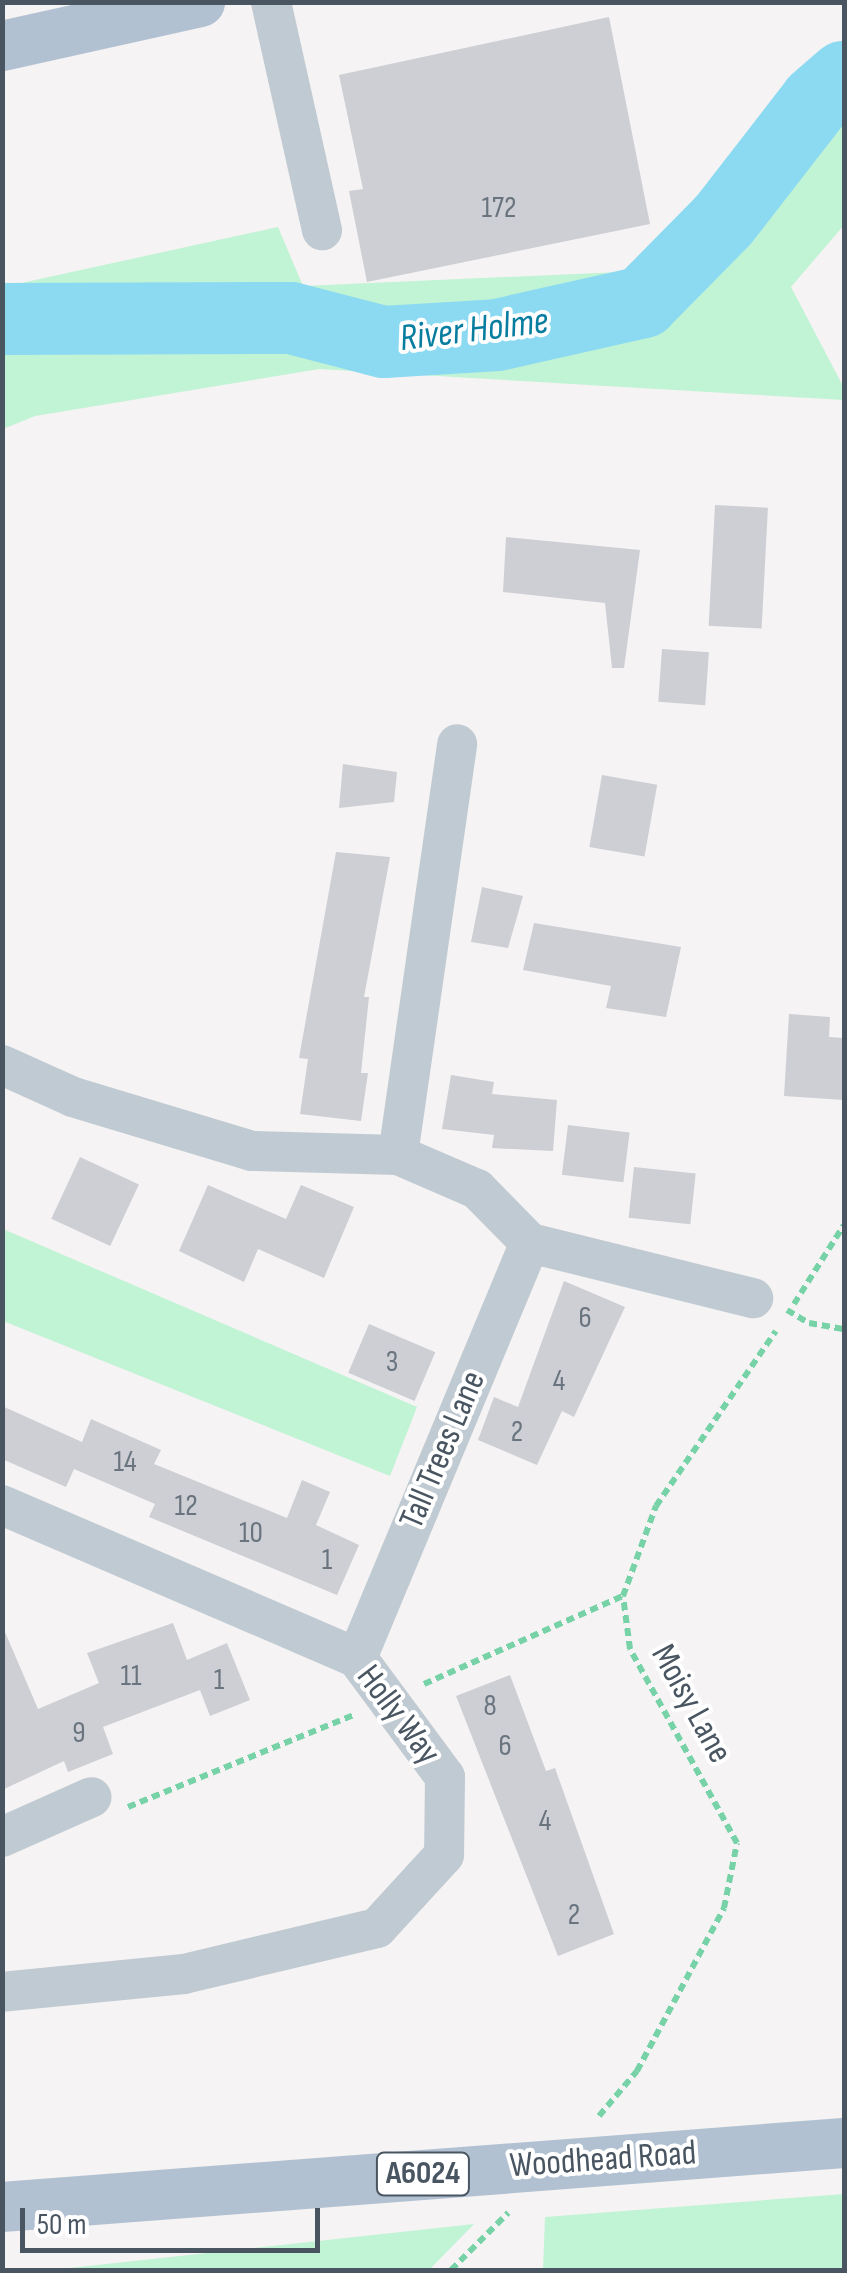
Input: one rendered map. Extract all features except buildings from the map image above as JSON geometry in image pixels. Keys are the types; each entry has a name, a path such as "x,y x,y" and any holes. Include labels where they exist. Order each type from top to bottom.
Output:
{"main road":[{"path":"2,46 200,2"},
{"name":"Woodhead Road","path":"2,2207 844,2143"}],"street":[{"path":"272,2 322,230"},
{"path":"398,1155 457,744"},
{"path":"2,1065 73,1097 252,1151 398,1155 477,1190 530,1243 771,1304"},
{"name":"Tall Trees Lane","path":"357,1658 530,1243"},
{"name":"Holly Way","path":"2,1505 357,1658 392,1699 445,1777 444,1855 377,1928 184,1974 2,1992"},
{"path":"2,1837 100,1806"}],"path":[{"name":"Moisy Lane","path":"575,2162 591,2126 636,2072 724,1908 737,1843 630,1649 623,1596 656,1506 771,1304 844,1226"},
{"path":"771,1304 809,1324 844,1329"},
{"path":"100,1806 392,1699 623,1596"}],"green space":[{"path":"844,93 844,225 791,287 844,388 844,400 319,369 35,416 3,429 3,287 278,227 303,286 643,271"},
{"path":"3,1229 417,1407 390,1476 3,1321"},
{"path":"844,2194 844,2270 543,2270 545,2217"},
{"path":"474,2224 429,2270 51,2270"}],"waterway":[{"name":"River Holme","path":"2,319 291,318 384,342 497,335 643,302 723,221 816,101 844,77"}]}
